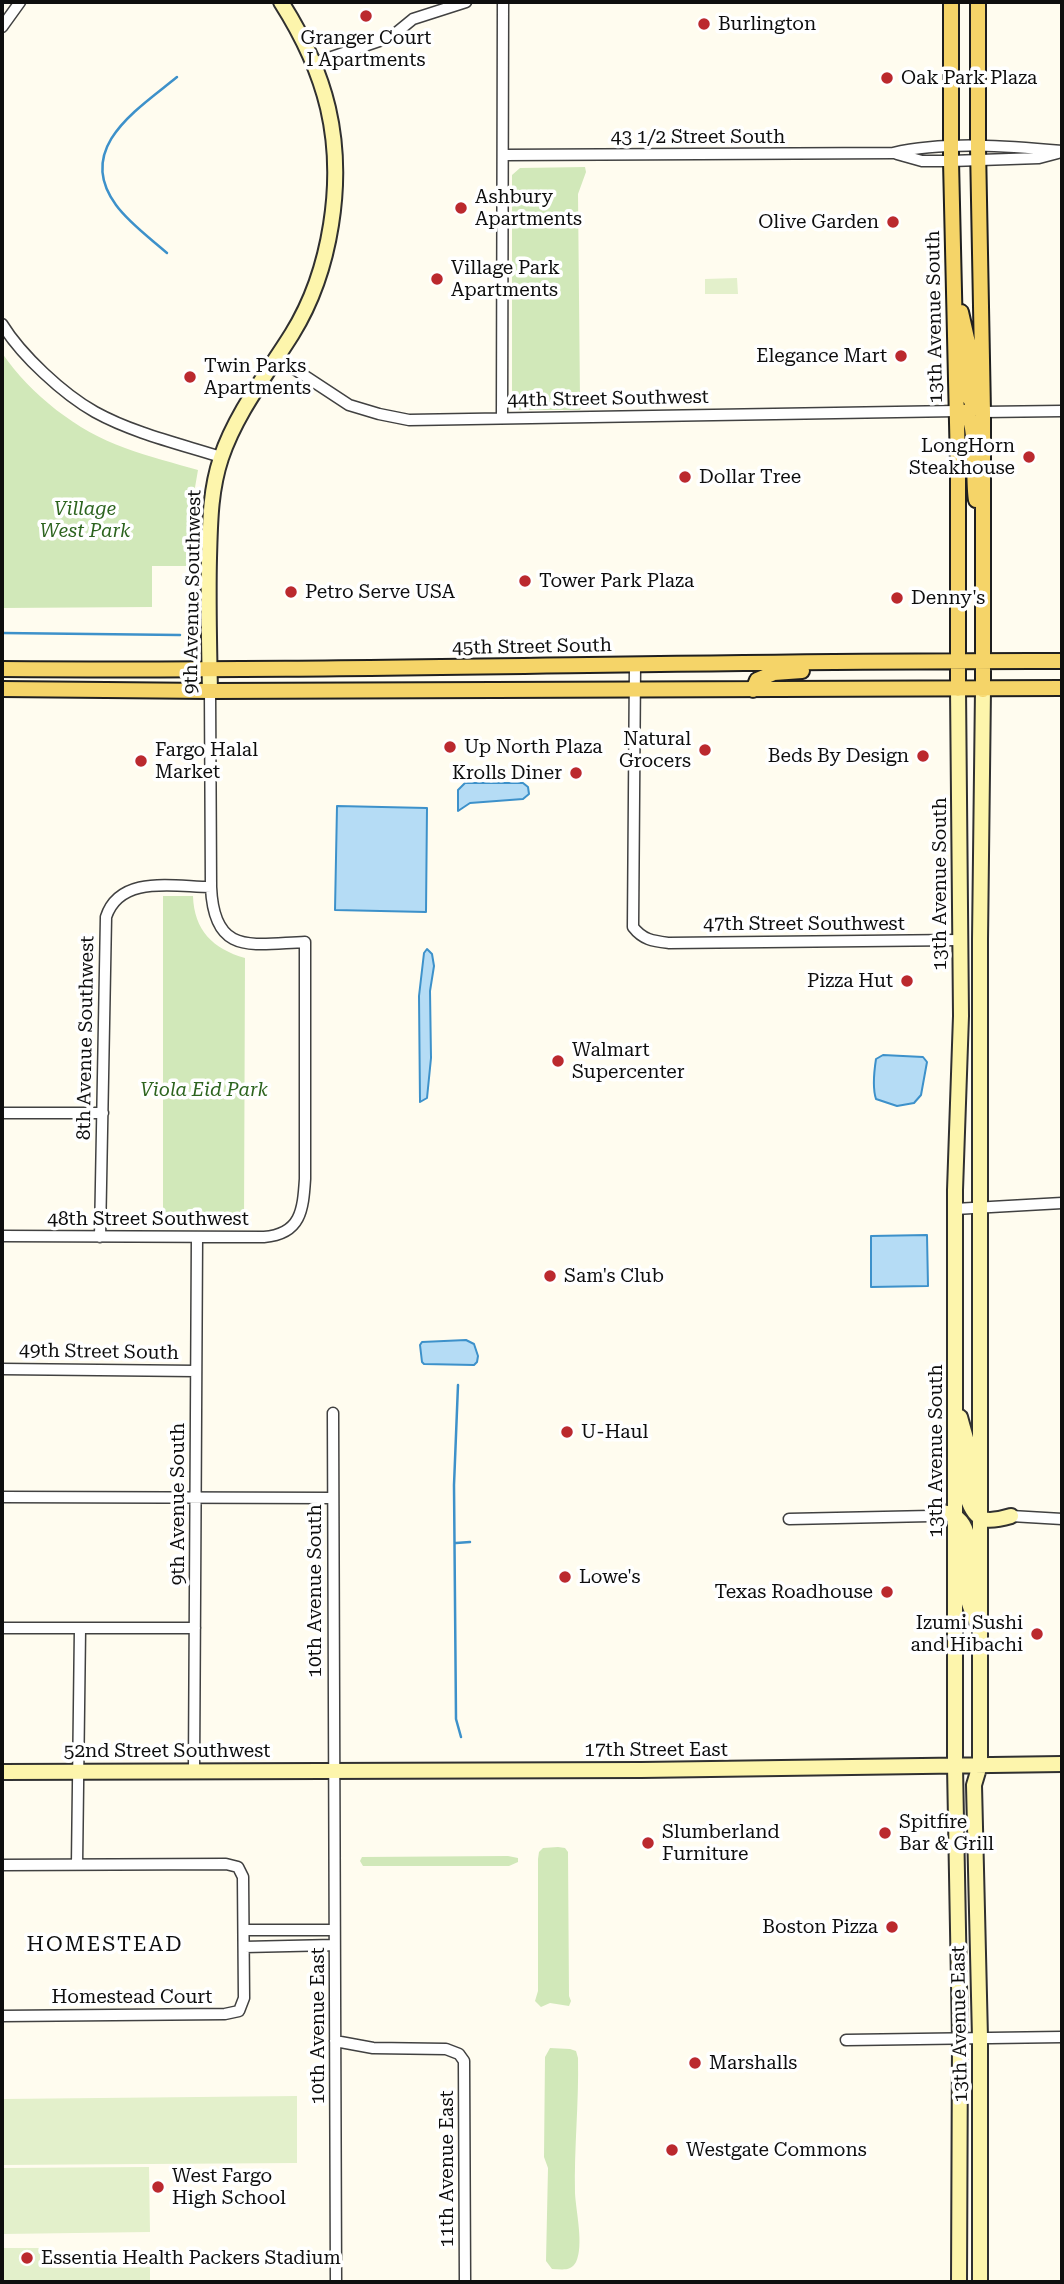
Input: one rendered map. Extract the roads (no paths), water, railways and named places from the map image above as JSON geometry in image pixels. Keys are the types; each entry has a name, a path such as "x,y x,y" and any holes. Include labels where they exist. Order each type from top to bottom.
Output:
{"main road":[{"name":"9th Avenue Southwest","path":"209,691 211,504 221,457 233,429 293,333 319,280 330,236 334,152 328,106 314,63 281,2"},
{"name":"13th Avenue South","path":"951,2 961,1016 955,1209 955,1766"},
{"name":"13th Avenue South","path":"978,2 983,412 980,1490 986,1520 980,1561 980,1632"},
{"path":"955,287 969,347 970,399 974,406 983,412"},
{"path":"957,411 966,412 972,422 973,483 982,534"},
{"name":"45th Street South","path":"2,669 209,670 958,660 1062,662"},
{"path":"684,691 695,685 747,680 752,674 753,662"},
{"path":"753,690 757,680 774,673 868,663"},
{"path":"421,691 425,681 433,677 450,674 510,673 534,666"},
{"path":"309,691 350,684 401,684 418,677 421,668"},
{"path":"2,689 684,691 1062,688"},
{"path":"960,940 971,944 973,954 975,1036 980,1054"},
{"path":"955,1398 967,1442 967,1497 975,1513 986,1520 1011,1516"},
{"path":"936,1514 952,1499 956,1488"},
{"path":"980,1490 989,1507 1011,1516"},
{"path":"936,1514 956,1517 967,1531 968,1600 980,1632 980,1765"},
{"path":"936,1514 951,1528 954,1544"},
{"name":"17th Street East","path":"332,1770 641,1770 1062,1764"},
{"name":"13th Avenue East","path":"980,1765 974,1785 980,2038 980,2282"},
{"name":"13th Avenue East","path":"955,1766 960,2038 959,2282"},
{"name":"52nd Street Southwest","path":"2,1772 332,1770"}],"street":[{"path":"2,27 20,2"},
{"path":"314,63 391,37 413,19 466,2"},
{"path":"502,418 503,2"},
{"name":"43 1/2 Street South","path":"504,155 893,153 918,147 951,154 978,153 1039,158 1062,152"},
{"path":"2,324 38,366 94,411 221,457"},
{"name":"44th Street Southwest","path":"276,357 349,405 409,420 957,411"},
{"path":"983,412 1062,411"},
{"path":"634,691 635,665"},
{"name":"9th Avenue Southwest","path":"209,691 211,887"},
{"name":"47th Street Southwest","path":"634,691 634,927 639,934 648,940 669,943 960,940"},
{"name":"8th Avenue Southwest","path":"100,1237 104,937 109,907 122,892 131,889 149,886 211,887"},
{"name":"48th Street Southwest","path":"2,1236 273,1237 292,1227 300,1217 304,1192 305,942 251,944 237,941 216,923 211,887"},
{"path":"2,1113 103,1113"},
{"path":"955,1209 1062,1203"},
{"name":"9th Avenue South","path":"194,1771 197,1237"},
{"name":"49th Street South","path":"2,1369 196,1371"},
{"name":"10th Avenue South","path":"332,1413 332,1770"},
{"path":"2,1497 332,1498"},
{"path":"789,1520 936,1514"},
{"path":"1011,1516 1062,1519"},
{"path":"2,1628 195,1628"},
{"path":"77,1864 80,1629"},
{"name":"10th Avenue East","path":"332,1770 337,2282"},
{"name":"Homestead Court","path":"2,1865 226,1864 238,1867 243,1877 244,1930 244,1998 239,2011 225,2014 2,2015"},
{"path":"244,1930 334,1930"},
{"path":"244,1947 334,1945"},
{"path":"846,2040 1062,2037"},
{"name":"11th Avenue East","path":"335,2041 373,2048 446,2049 453,2050 461,2057 465,2066 465,2282"}],"water":[{"path":"465,783 523,783 528,787 529,794 523,799 470,803 458,811 458,790"},
{"path":"337,806 427,808 426,912 335,910"},
{"path":"427,949 432,954 434,966 430,991 431,1058 427,1098 420,1102 419,996 424,953"},
{"path":"883,1055 923,1057 927,1062 921,1095 914,1103 897,1106 876,1099 876,1059"},
{"path":"927,1235 928,1286 871,1287 871,1236"},
{"path":"466,1340 474,1344 478,1356 474,1365 422,1362 422,1342"}],"waterway":[{"path":"167,253 121,212 105,184 102,165 116,132 145,102 177,77"},
{"path":"2,633 180,635"},
{"path":"458,1385 454,1485 456,1719 461,1737"},
{"path":"456,1543 470,1542"}],"place":[{"name":"Granger Court I Apartments","path":"366,16"},
{"name":"Burlington","path":"704,24"},
{"name":"Oak Park Plaza","path":"887,78"},
{"name":"Ashbury Apartments","path":"461,208"},
{"name":"Olive Garden","path":"893,222"},
{"name":"Village Park Apartments","path":"437,279"},
{"name":"Elegance Mart","path":"901,356"},
{"name":"Twin Parks Apartments","path":"190,377"},
{"name":"LongHorn Steakhouse","path":"1029,457"},
{"name":"Dollar Tree","path":"685,477"},
{"name":"Tower Park Plaza","path":"525,581"},
{"name":"Petro Serve USA","path":"291,592"},
{"name":"Denny's","path":"897,598"},
{"name":"Up North Plaza","path":"450,747"},
{"name":"Natural Grocers","path":"705,750"},
{"name":"Beds By Design","path":"923,756"},
{"name":"Fargo Halal Market","path":"141,761"},
{"name":"Krolls Diner","path":"576,773"},
{"name":"Pizza Hut","path":"907,981"},
{"name":"Walmart Supercenter","path":"558,1061"},
{"name":"Sam's Club","path":"550,1276"},
{"name":"U-Haul","path":"567,1432"},
{"name":"Lowe's","path":"565,1577"},
{"name":"Texas Roadhouse","path":"887,1592"},
{"name":"Izumi Sushi and Hibachi","path":"1037,1634"},
{"name":"Spitfire Bar & Grill","path":"885,1833"},
{"name":"Slumberland Furniture","path":"648,1843"},
{"name":"Boston Pizza","path":"892,1927"},
{"name":"Marshalls","path":"695,2063"},
{"name":"Westgate Commons","path":"672,2150"},
{"name":"West Fargo High School","path":"158,2187"},
{"name":"Essentia Health Packers Stadium","path":"27,2258"}],"district":[{"name":"HOMESTEAD","path":"105,1945"}],"park label":[{"name":"Village West Park","path":"85,520"},
{"name":"Viola Eid Park","path":"204,1090"}]}
